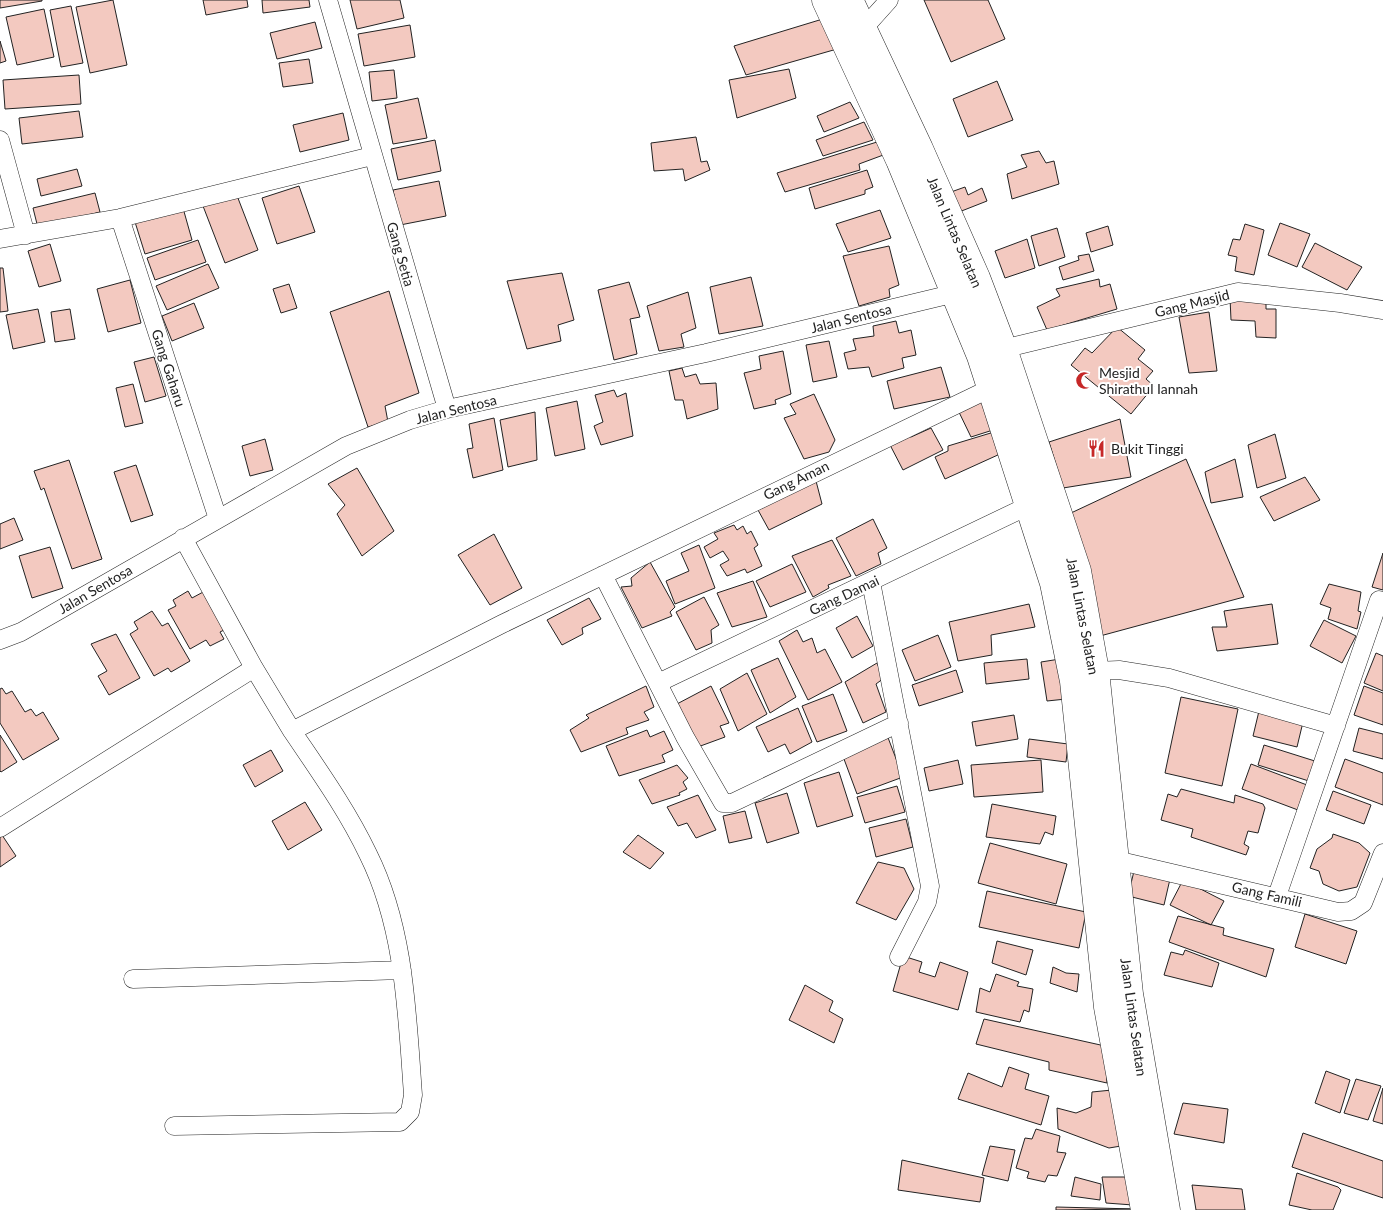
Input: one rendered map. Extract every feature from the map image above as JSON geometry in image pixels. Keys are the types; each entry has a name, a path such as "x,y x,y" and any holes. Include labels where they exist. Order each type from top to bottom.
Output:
{"highway":[{"name":"Jalan Lintas Selatan","path":"826,0 872,73 976,278 1003,349 1077,571 1095,671 1116,860 1129,994 1134,1093 1145,1210"},
{"name":"Jalan Lintas Selatan","path":"849,0 863,29 872,73 991,388 1054,583 1073,673 1108,1007 1166,1210"}],"street":[{"name":"Gang Setia","path":"328,0 447,409"},
{"path":"863,29 889,0"},
{"path":"0,140 26,235"},
{"path":"0,239 120,218 372,156"},
{"name":"Gang Gaharu","path":"120,218 218,519"},
{"name":"Gang Masjid","path":"1003,349 1238,292 1383,310"},
{"name":"Jalan Sentosa","path":"0,640 21,632 346,446 410,420 447,409 706,353 956,293"},
{"name":"Gang Aman","path":"292,731 400,675 603,575 991,388"},
{"name":"Gang Damai","path":"658,683 1030,505"},
{"path":"174,1126 400,1122 410,1112 413,1095 402,970 393,920 369,855 348,815 292,731 254,668 183,538"},
{"path":"603,575 690,746 723,803 727,804 899,723"},
{"path":"871,582 930,886 927,902 899,957"},
{"path":"1277,896 1379,600"},
{"path":"0,828 254,668"},
{"path":"1095,671 1120,670 1169,678 1336,726"},
{"name":"Gang Famili","path":"1116,860 1277,896 1338,912 1351,911 1363,904 1383,852"},
{"path":"134,980 402,970"}],"building":[{"path":"0,0 42,0 42,1 0,8"},
{"path":"113,0 127,65 90,73 76,7"},
{"path":"203,0 247,0 248,7 206,15"},
{"path":"262,0 309,0 310,7 263,13"},
{"path":"350,0 400,0 404,18 357,29"},
{"path":"924,0 988,0 1005,39 951,62"},
{"path":"71,6 83,63 61,67 50,10"},
{"path":"44,9 54,57 17,65 6,17"},
{"path":"826,18 837,49 746,75 734,46"},
{"path":"315,22 322,48 277,59 270,33"},
{"path":"410,25 415,57 364,66 358,34"},
{"path":"0,41 6,61 0,63"},
{"path":"309,59 313,83 283,87 279,63"},
{"path":"789,69 796,98 737,118 729,80"},
{"path":"394,70 397,98 372,101 369,72"},
{"path":"79,75 81,104 5,109 3,80"},
{"path":"997,81 1013,120 968,137 953,99"},
{"path":"418,98 427,138 393,144 385,105"},
{"path":"850,102 859,118 824,132 817,116"},
{"path":"79,111 83,137 22,144 19,118"},
{"path":"343,113 349,140 300,152 293,125"},
{"path":"864,122 873,140 823,156 816,140"},
{"path":"696,137 701,162 707,161 710,170 685,181 683,169 654,171 651,143"},
{"path":"435,140 441,171 398,180 391,149"},
{"path":"877,142 886,154 859,164 860,170 785,192 777,173"},
{"path":"1039,151 1046,163 1054,161 1059,184 1012,199 1007,174 1027,167 1021,155"},
{"path":"77,169 82,186 41,196 37,179"},
{"path":"867,170 873,187 865,190 865,194 815,209 809,188"},
{"path":"439,181 446,216 400,225 393,190"},
{"path":"299,186 315,232 277,244 262,198"},
{"path":"965,187 968,195 982,188 987,201 959,212 951,192"},
{"path":"95,193 100,212 38,228 33,208"},
{"path":"236,193 258,250 225,263 203,206"},
{"path":"183,208 192,240 145,254 135,222"},
{"path":"880,210 891,238 848,252 836,224"},
{"path":"1280,223 1310,234 1297,267 1268,255"},
{"path":"1245,224 1264,230 1254,275 1235,271 1237,257 1228,255 1233,239 1240,240"},
{"path":"1108,226 1113,245 1091,252 1086,233"},
{"path":"1057,228 1065,257 1039,266 1031,236"},
{"path":"1027,239 1035,268 1005,278 995,251"},
{"path":"198,240 206,262 155,280 147,258"},
{"path":"1315,243 1362,267 1347,290 1302,267"},
{"path":"50,244 61,281 39,287 28,251"},
{"path":"889,246 899,285 889,289 890,297 859,306 843,256"},
{"path":"1089,254 1094,271 1063,280 1059,267 1079,260 1078,256"},
{"path":"208,264 219,288 167,310 156,286"},
{"path":"0,268 3,268 8,311 0,312"},
{"path":"562,273 574,320 558,325 561,341 527,349 507,281"},
{"path":"751,277 763,326 719,334 710,287"},
{"path":"1099,279 1100,287 1110,284 1117,309 1047,330 1037,307 1060,296 1056,289"},
{"path":"130,280 141,323 108,332 97,289"},
{"path":"629,282 640,317 630,319 637,354 614,360 598,290"},
{"path":"289,284 297,308 281,313 273,289"},
{"path":"389,291 419,393 385,406 388,422 368,427 330,312"},
{"path":"688,292 696,328 681,334 684,347 659,351 647,306"},
{"path":"1230,298 1266,298 1266,309 1276,309 1276,338 1256,337 1255,321 1231,320"},
{"path":"194,303 204,328 172,341 162,316"},
{"path":"38,309 45,342 13,349 6,315"},
{"path":"70,309 75,339 55,342 51,312"},
{"path":"1209,312 1217,371 1189,373 1179,317"},
{"path":"896,321 899,333 911,330 916,355 902,358 904,368 872,377 869,367 848,369 844,353 856,350 853,339 874,336 873,326"},
{"path":"1117,327 1145,350 1138,359 1153,371 1146,379 1154,386 1131,414 1071,365 1085,348 1092,353"},
{"path":"829,341 837,377 813,382 806,345"},
{"path":"783,351 791,394 775,400 776,404 754,409 744,373 761,369 759,356"},
{"path":"154,357 166,396 145,402 134,362"},
{"path":"941,367 950,397 894,409 887,381"},
{"path":"682,368 685,377 696,374 700,384 716,383 718,409 687,419 683,400 675,400 669,371"},
{"path":"133,384 143,423 125,427 116,388"},
{"path":"614,390 617,397 626,393 633,436 601,445 594,426 603,422 595,395"},
{"path":"814,394 835,440 829,452 804,459 784,418 796,414 790,404"},
{"path":"980,398 993,430 971,437 957,408"},
{"path":"577,401 585,449 555,456 546,408"},
{"path":"535,412 537,460 508,467 500,420"},
{"path":"494,418 503,470 473,478 467,449 473,448 469,424"},
{"path":"1120,419 1131,477 1063,488 1049,442"},
{"path":"931,428 943,450 903,470 889,443 905,435 911,437"},
{"path":"994,432 1000,454 945,479 935,457 948,451 948,446"},
{"path":"1275,434 1286,478 1257,488 1248,445"},
{"path":"265,439 273,470 250,476 242,446"},
{"path":"1186,459 1244,597 1100,636 1071,513"},
{"path":"1235,459 1243,497 1211,503 1205,472"},
{"path":"69,460 102,559 72,569 44,488 41,490 34,471"},
{"path":"136,465 153,515 131,522 114,472"},
{"path":"357,468 394,531 362,556 337,514 345,505 328,484"},
{"path":"1305,477 1320,500 1274,521 1260,497"},
{"path":"816,481 822,504 769,530 758,510"},
{"path":"14,518 23,540 0,549 0,524"},
{"path":"873,519 887,548 878,553 881,564 856,576 836,538"},
{"path":"734,525 737,530 743,526 747,534 751,531 758,545 754,548 762,566 747,573 745,569 727,576 720,565 729,560 723,551 710,558 704,547 718,539 714,533"},
{"path":"494,534 522,588 490,605 458,555"},
{"path":"832,540 851,576 828,585 829,588 813,597 792,556"},
{"path":"699,545 715,588 675,604 666,581 689,571 681,553"},
{"path":"50,547 63,588 32,598 19,556"},
{"path":"1383,553 1383,590 1372,587"},
{"path":"650,562 675,607 670,612 672,616 642,628 621,587 632,586 631,578"},
{"path":"792,564 806,592 770,607 756,581"},
{"path":"753,581 767,617 732,627 717,593"},
{"path":"1329,584 1361,592 1358,611 1361,612 1357,629 1328,619 1331,608 1320,604"},
{"path":"188,591 192,598 205,591 226,629 220,632 224,639 210,646 206,640 190,649 168,610 176,606 173,600"},
{"path":"704,597 719,625 711,630 712,643 696,650 676,612"},
{"path":"589,598 601,619 582,628 583,634 562,645 547,620"},
{"path":"1029,604 1035,627 991,635 992,655 958,661 949,622"},
{"path":"1272,604 1278,644 1217,651 1212,627 1227,627 1224,611"},
{"path":"152,611 162,626 168,623 190,661 171,672 168,668 154,676 130,634 138,629 134,622"},
{"path":"857,616 873,646 852,658 836,628"},
{"path":"1324,620 1356,636 1342,663 1310,646"},
{"path":"797,630 803,642 812,638 817,653 825,649 842,682 808,700 779,641"},
{"path":"116,634 140,678 109,695 98,676 107,671 91,644"},
{"path":"938,635 951,667 915,681 902,650"},
{"path":"1376,653 1383,656 1383,691 1364,683"},
{"path":"778,658 796,697 770,713 751,670"},
{"path":"1027,659 1029,679 986,684 984,663"},
{"path":"1060,659 1066,699 1047,701 1041,662"},
{"path":"877,663 884,678 876,684 886,712 863,723 845,682"},
{"path":"956,670 963,692 919,706 912,685"},
{"path":"747,673 767,714 738,731 720,689"},
{"path":"646,686 654,707 644,712 649,720 626,728 628,734 581,752 570,730 589,718 586,715"},
{"path":"711,686 729,723 720,726 725,737 695,748 675,705"},
{"path":"1364,686 1383,693 1383,725 1354,715"},
{"path":"2,688 6,694 12,691 25,712 31,709 36,716 43,712 59,739 23,760 0,723 0,689"},
{"path":"833,694 847,731 817,742 802,706"},
{"path":"1181,697 1238,709 1222,786 1165,773"},
{"path":"798,708 812,742 790,754 785,744 768,752 756,727"},
{"path":"1259,711 1303,722 1297,747 1253,736"},
{"path":"1014,715 1018,739 976,746 972,722"},
{"path":"1359,728 1383,734 1383,759 1353,751"},
{"path":"647,730 650,737 664,731 673,750 662,755 665,762 619,776 606,746"},
{"path":"0,735 17,762 1,772 0,771"},
{"path":"887,735 903,777 857,794 841,751"},
{"path":"1029,739 1068,744 1066,762 1027,757"},
{"path":"1264,745 1318,762 1312,782 1258,765"},
{"path":"271,750 283,771 255,787 243,765"},
{"path":"1345,759 1383,773 1383,805 1335,787"},
{"path":"958,760 963,784 929,791 924,768"},
{"path":"1041,760 1043,792 974,797 971,765"},
{"path":"1251,764 1307,785 1298,810 1242,789"},
{"path":"677,765 688,778 683,782 687,789 679,793 680,795 652,804 639,780"},
{"path":"839,772 853,816 817,827 804,783"},
{"path":"897,786 905,812 865,823 857,797"},
{"path":"1181,789 1234,803 1235,795 1263,804 1265,808 1258,833 1248,831 1244,844 1249,847 1246,855 1191,837 1193,829 1161,820 1168,794 1177,797"},
{"path":"1333,791 1371,805 1364,824 1326,810"},
{"path":"787,793 799,833 767,843 755,803"},
{"path":"698,795 716,830 696,838 687,823 678,826 667,807"},
{"path":"305,802 322,830 288,850 272,821"},
{"path":"992,804 1056,816 1053,835 1045,832 1040,844 986,837"},
{"path":"745,811 752,838 729,843 723,816"},
{"path":"906,819 913,847 876,857 869,828"},
{"path":"1333,834 1359,843 1370,853 1357,887 1339,891 1323,884 1319,871 1310,868 1317,849 1332,838"},
{"path":"2,835 16,856 0,867 0,837"},
{"path":"638,835 664,853 650,869 623,852"},
{"path":"990,843 1067,864 1056,904 978,883"},
{"path":"878,862 904,868 914,889 896,920 856,903"},
{"path":"1134,871 1170,879 1164,905 1128,896"},
{"path":"1183,880 1224,901 1211,925 1170,905"},
{"path":"987,891 1086,912 1079,948 979,927"},
{"path":"1305,914 1357,931 1346,964 1295,947"},
{"path":"1178,916 1224,928 1223,935 1274,949 1266,977 1169,942"},
{"path":"997,941 1033,950 1026,975 992,963"},
{"path":"1185,950 1219,963 1212,987 1164,975 1171,952 1183,955"},
{"path":"903,956 922,962 919,972 935,977 940,962 968,972 958,1010 893,991"},
{"path":"1053,967 1066,973 1079,974 1077,992 1050,983"},
{"path":"996,974 1019,982 1017,986 1033,989 1029,1012 1024,1010 1020,1022 976,1012 980,988 990,992"},
{"path":"805,985 833,1001 829,1011 843,1019 834,1043 789,1020"},
{"path":"984,1019 1105,1046 1107,1083 1049,1070 1049,1062 976,1044"},
{"path":"1009,1067 1029,1074 1025,1089 1049,1096 1041,1125 958,1099 968,1073 1002,1087"},
{"path":"1326,1071 1350,1080 1340,1113 1315,1103"},
{"path":"1356,1079 1381,1086 1368,1120 1344,1113"},
{"path":"1383,1088 1383,1124 1373,1121"},
{"path":"1112,1090 1121,1146 1109,1148 1058,1129 1057,1108 1076,1113 1091,1107 1092,1092"},
{"path":"1183,1103 1228,1109 1224,1143 1174,1134"},
{"path":"1036,1129 1060,1136 1057,1152 1066,1153 1057,1176 1048,1175 1045,1182 1027,1178 1029,1172 1016,1168 1025,1138 1032,1139"},
{"path":"1303,1133 1383,1161 1383,1198 1292,1167"},
{"path":"990,1146 1015,1150 1008,1181 982,1175"},
{"path":"902,1160 984,1178 980,1202 898,1190"},
{"path":"1297,1173 1338,1187 1341,1190 1333,1210 1312,1210 1289,1205"},
{"path":"1075,1177 1101,1184 1100,1200 1071,1196"},
{"path":"1102,1177 1129,1177 1133,1205 1106,1203"},
{"path":"1192,1185 1242,1189 1245,1210 1196,1210"},
{"path":"1056,1207 1136,1209 1056,1210"}],"place":[{"name":"Mesjid Shirathul Iannah","path":"1085,380"},
{"name":"Bukit Tinggi","path":"1097,448"}]}
